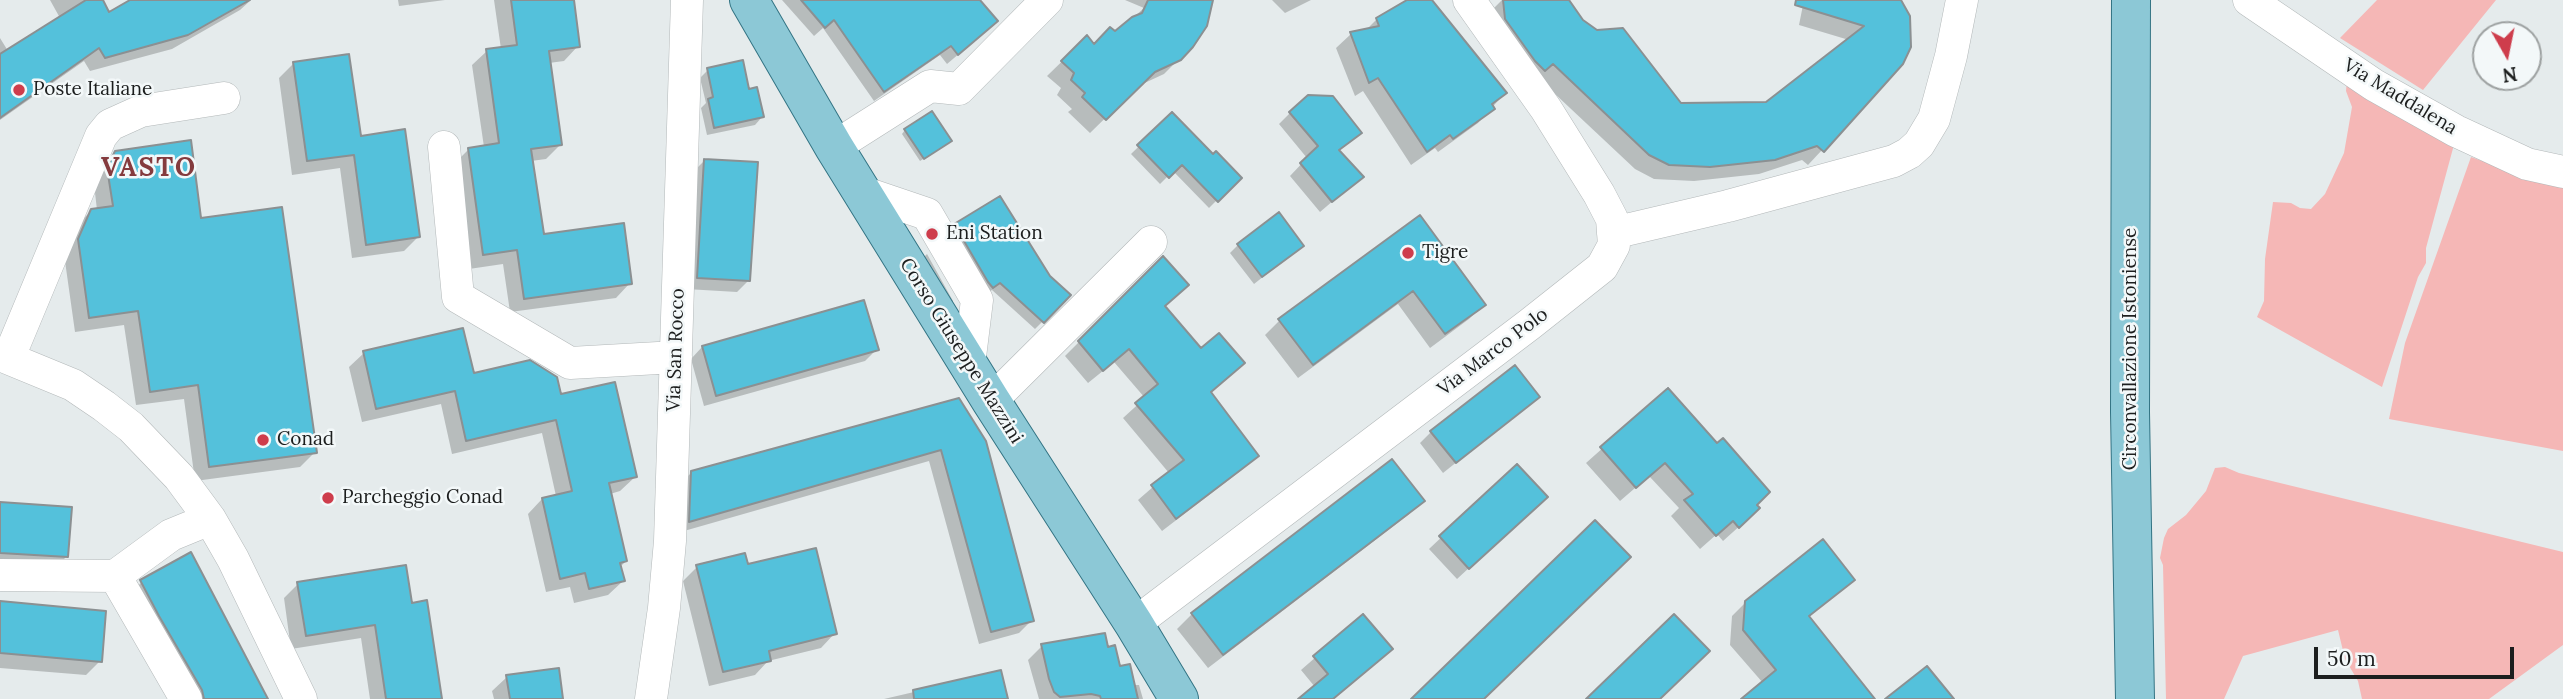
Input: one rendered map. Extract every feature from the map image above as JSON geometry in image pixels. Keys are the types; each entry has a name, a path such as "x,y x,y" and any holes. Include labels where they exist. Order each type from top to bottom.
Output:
{"main road":[{"name":"Corso Giuseppe Mazzini","path":"750,0 834,147 1179,699"},
{"name":"Circonvallazione Istoniense","path":"2133,5 2130,412 2135,699"}],"street":[{"name":"Via San Rocco","path":"651,699 670,541 687,0"},
{"path":"834,147 930,86 958,89 1047,0"},
{"path":"1469,0 1546,109 1599,194 1612,219 1613,233 1728,206 1894,161 1909,153 1919,144 1934,119 1962,0"},
{"name":"Via Maddalena","path":"2249,0 2374,85 2456,131 2527,164 2563,172"},
{"path":"224,98 141,111 110,125 101,136 4,356 73,385 131,427 179,477 210,519 233,559 301,699"},
{"path":"444,147 458,297 570,363 676,357"},
{"name":"Via Marco Polo","path":"1134,624 1602,267 1614,245 1613,233"},
{"path":"991,401 1151,242"},
{"path":"0,575 115,576 171,535 210,519"},
{"path":"115,576 186,699"}],"shaded area":[{"path":"2377,0 2496,0 2479,21 2472,21 2472,30 2423,90 2340,38"},
{"path":"2347,79 2455,141 2426,248 2426,263 2418,277 2382,387 2257,317 2264,301 2265,259 2273,202 2291,203 2300,208 2311,209 2325,194 2344,153 2352,107 2346,91"},
{"path":"2471,157 2527,177 2563,176 2563,451 2389,419 2405,343"},
{"path":"2225,467 2239,473 2563,552 2563,645 2489,699 2362,699 2358,681 2345,659 2338,630 2243,656 2224,699 2166,699 2163,565 2160,558 2164,538 2168,529 2186,515 2206,491 2215,468"}],"building":[{"path":"86,0 103,0 109,12 130,0 250,0 188,35 105,58 99,48 0,118 0,54"},
{"path":"511,0 574,0 580,47 549,51 562,145 531,149 544,234 624,223 632,284 524,299 517,250 483,255 468,148 499,143 486,49 517,45"},
{"path":"801,0 980,0 998,21 958,55 951,46 884,92 834,20 825,28"},
{"path":"1148,0 1213,0 1207,26 1193,47 1181,60 1155,72 1106,120 1082,97 1085,93 1071,80 1074,73 1061,61 1087,35 1094,44 1110,27 1115,31 1132,17 1142,13"},
{"path":"1407,0 1432,0 1507,93 1492,104 1495,109 1453,139 1450,135 1427,152 1378,78 1369,83 1350,32 1379,26 1376,18"},
{"path":"1503,0 1569,0 1583,20 1597,30 1623,28 1681,103 1766,102 1864,26 1795,5 1796,0 1901,0 1910,16 1911,47 1903,64 1824,152 1817,146 1775,160 1710,167 1669,165 1649,155 1553,64 1545,71 1505,19"},
{"path":"349,54 361,136 405,129 420,237 366,245 354,155 307,161 293,62"},
{"path":"743,60 749,89 757,87 764,117 714,128 708,99 713,97 707,68"},
{"path":"1308,95 1333,96 1362,133 1339,150 1364,177 1332,202 1300,163 1318,146 1289,112"},
{"path":"932,111 952,141 924,159 904,129"},
{"path":"1172,112 1213,154 1216,151 1242,178 1218,202 1182,165 1169,178 1137,145"},
{"path":"191,140 201,218 282,207 317,453 209,467 198,385 150,392 138,311 89,318 78,239 91,209 113,206 107,168 115,151"},
{"path":"704,159 758,162 750,281 697,278"},
{"path":"1000,196 1050,276 1071,295 1044,323 1000,283 993,288 954,224"},
{"path":"1279,212 1304,246 1262,277 1237,244"},
{"name":"Tigre","path":"1420,215 1486,305 1445,334 1413,291 1313,365 1278,319"},
{"path":"1163,256 1189,285 1165,306 1201,348 1219,333 1245,363 1211,392 1259,456 1176,519 1151,485 1184,460 1135,403 1158,384 1129,349 1103,371 1078,341"},
{"path":"864,300 879,350 716,396 702,346"},
{"path":"463,328 474,373 530,360 557,377 561,394 615,382 637,477 609,483 627,561 620,563 625,581 589,589 585,573 560,579 542,498 572,491 556,420 466,441 455,391 376,409 363,351"},
{"path":"1515,365 1540,397 1456,463 1430,431"},
{"path":"1668,388 1717,443 1723,438 1770,492 1757,505 1760,508 1739,528 1733,521 1716,536 1684,500 1693,494 1665,463 1636,488 1600,447"},
{"path":"959,398 986,441 1034,621 991,632 941,450 689,522 691,471"},
{"path":"1392,459 1425,501 1223,655 1191,613"},
{"path":"1517,464 1548,497 1469,569 1439,536"},
{"path":"0,502 72,507 68,557 0,553"},
{"path":"1595,520 1631,557 1484,699 1411,699"},
{"path":"1823,539 1855,580 1809,616 1875,699 1741,699 1776,670 1743,630 1745,601"},
{"path":"816,548 837,634 769,651 771,661 723,672 696,565 745,553 748,564"},
{"path":"191,552 268,699 204,699 202,690 140,580"},
{"path":"406,565 412,603 427,600 442,699 386,699 375,625 306,636 297,582"},
{"path":"0,601 106,611 102,662 0,653"},
{"path":"1363,614 1393,649 1333,699 1298,699 1328,674 1313,656"},
{"path":"1674,614 1710,651 1660,699 1586,699"},
{"path":"1105,633 1108,647 1115,645 1120,666 1130,664 1138,699 1101,699 1100,696 1091,694 1060,697 1054,692 1049,679 1041,644"},
{"path":"1927,666 1954,699 1885,699"},
{"path":"559,668 563,699 510,699 506,675"},
{"path":"1001,670 1008,699 914,699 913,690"}],"place":[{"name":"Poste Italiane","path":"19,90"},
{"name":"Eni Station","path":"932,234"},
{"name":"Tigre","path":"1408,253"},
{"name":"Conad","path":"263,440"},
{"name":"Parcheggio Conad","path":"328,498"}],"district":[{"name":"VASTO","path":"149,169"}]}
